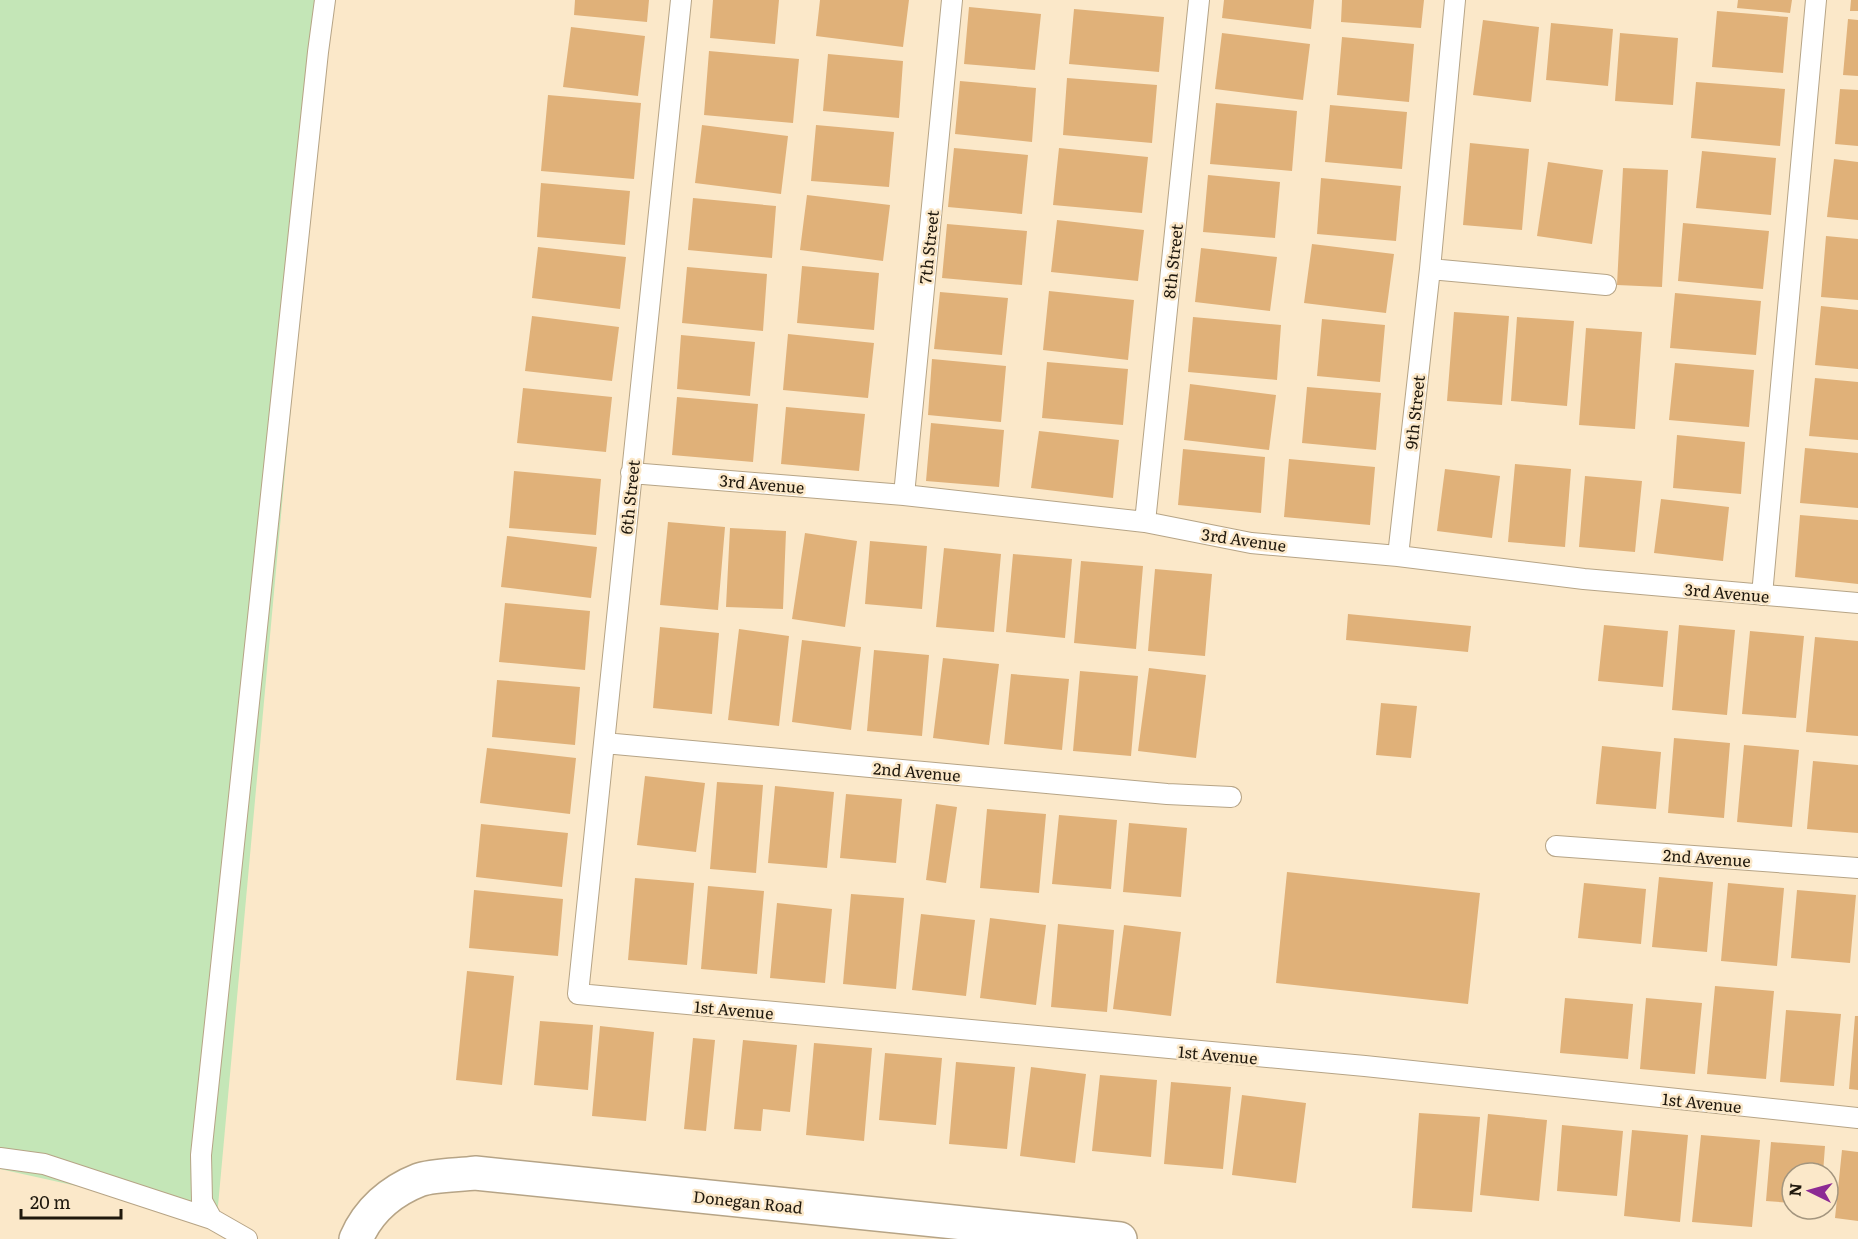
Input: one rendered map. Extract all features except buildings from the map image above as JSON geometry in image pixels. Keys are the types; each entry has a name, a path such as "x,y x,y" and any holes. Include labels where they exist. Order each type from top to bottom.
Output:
{"street":[{"name":"Donegan Road","path":"356,1239 362,1224 382,1201 421,1179 475,1173 1120,1239"}],"lane":[{"path":"212,1219 202,1201 201,1155 325,0"},
{"name":"6th Street","path":"578,994 681,0"},
{"name":"7th Street","path":"904,495 952,0"},
{"name":"8th Street","path":"1145,522 1199,0"},
{"name":"9th Street","path":"1398,556 1430,269 1455,0"},
{"path":"1762,595 1816,0"},
{"path":"1430,269 1606,285"},
{"name":"3rd Avenue","path":"631,473 904,495 1145,522 1251,543 1398,556 1584,579 1858,603"},
{"name":"2nd Avenue","path":"604,743 1167,794 1231,797"},
{"name":"2nd Avenue","path":"1556,846 1858,868"},
{"name":"1st Avenue","path":"578,994 1365,1066 1858,1118"},
{"path":"0,1158 44,1164 212,1219 247,1239"}],"green space":[{"path":"0,0 328,0 217,1217 0,1169"}]}
